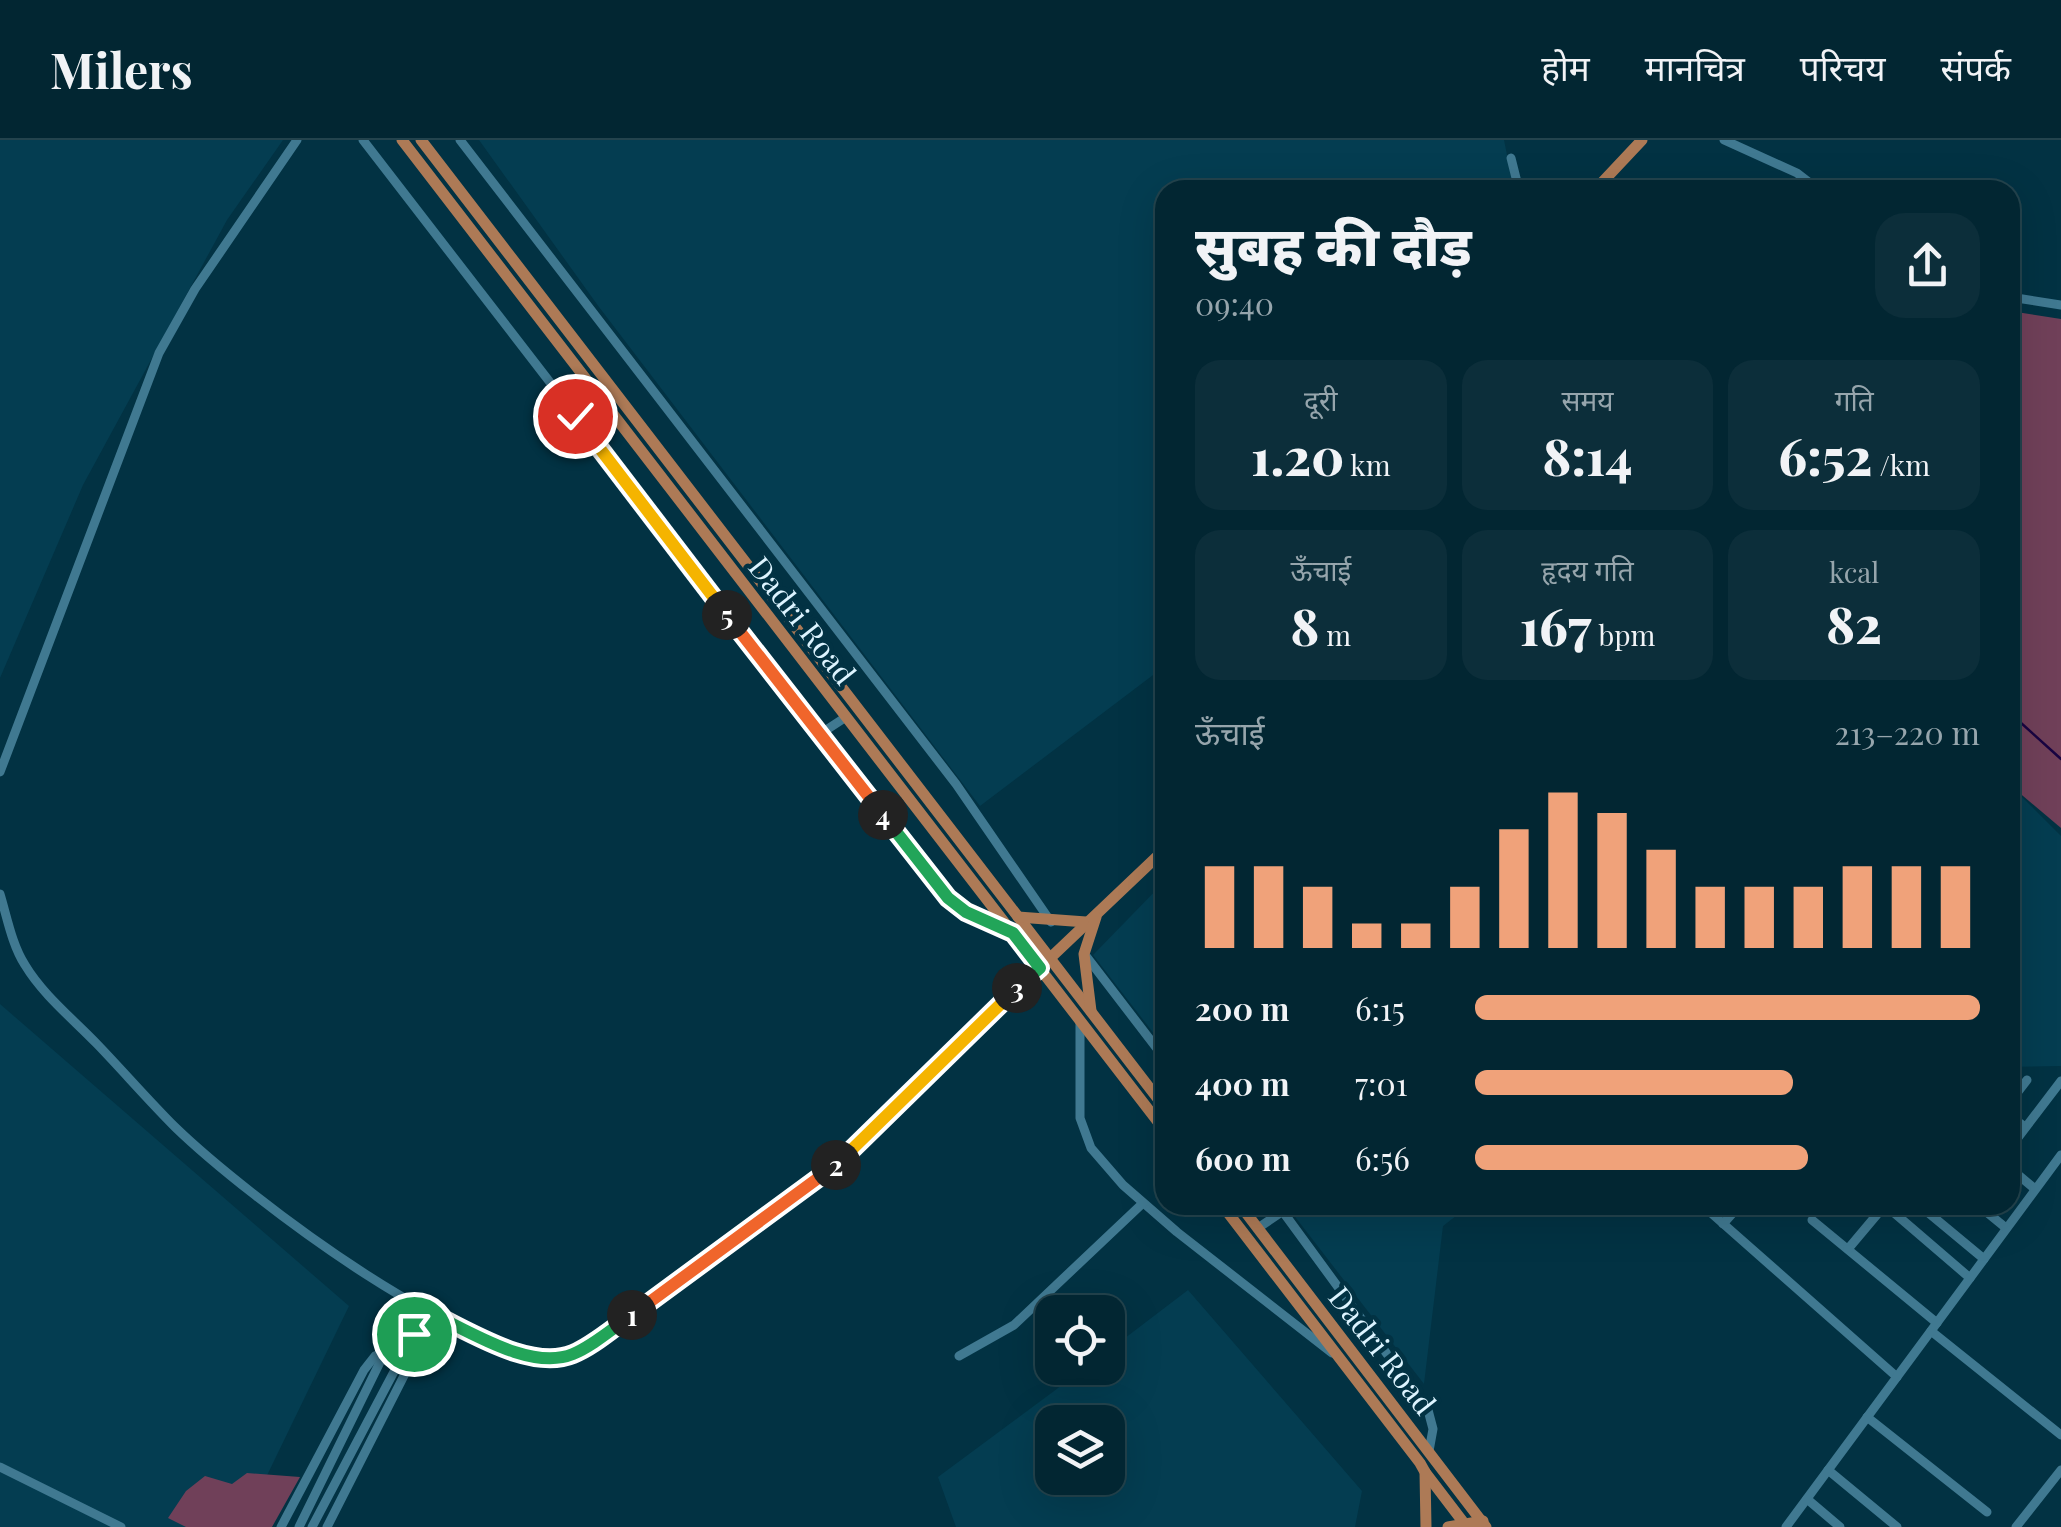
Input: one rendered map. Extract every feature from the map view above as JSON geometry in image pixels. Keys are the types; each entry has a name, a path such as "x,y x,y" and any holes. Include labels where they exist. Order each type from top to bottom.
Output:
{"main road":[{"name":"Dadri Road","path":"402,140 1155,1118"},
{"name":"Dadri Road","path":"420,140 1155,1095"},
{"path":"1604,180 1642,140"},
{"path":"1040,968 1155,859"},
{"path":"1091,1012 1084,954 1098,913"},
{"path":"1018,918 1086,922"},
{"name":"Dadri Road","path":"1230,1215 1465,1525"},
{"name":"Dadri Road","path":"1253,1215 1264,1224 1485,1524"},
{"path":"1423,1468 1426,1527"},
{"path":"1448,1527 1485,1524"}],"street":[{"path":"0,772 159,353 196,290 297,140"},
{"path":"362,140 948,898 966,912 1013,933"},
{"path":"460,140 956,784 1052,922"},
{"path":"1724,140 1798,172 1807,180"},
{"path":"1512,158 1516,180"},
{"path":"2020,299 2061,305"},
{"path":"820,734 846,716"},
{"path":"0,894 25,966 175,1127 237,1179 403,1300 536,1356 558,1358 576,1353 823,1177 1040,968"},
{"path":"1084,954 1155,1046"},
{"path":"1080,1020 1081,1124 1101,1161 1155,1213"},
{"path":"2020,1088 2026,1080"},
{"path":"2020,1135 2057,1096 2061,1082"},
{"path":"2020,1123 2026,1127"},
{"path":"2020,1210 2061,1154"},
{"path":"2020,1176 2036,1189"},
{"path":"958,1356 1014,1324 1143,1203"},
{"path":"1157,1215 1238,1284 1341,1360"},
{"path":"1264,1224 1273,1215"},
{"path":"1285,1215 1428,1410 1432,1429 1430,1451"},
{"path":"1713,1215 1897,1376"},
{"path":"1723,1224 1731,1215"},
{"path":"1848,1250 1877,1215"},
{"path":"1897,1215 1970,1278"},
{"path":"1931,1215 1984,1259"},
{"path":"1990,1215 2006,1228"},
{"path":"1786,1527 2016,1215"},
{"path":"1812,1220 2060,1432"},
{"path":"300,1527 386,1352 403,1300"},
{"path":"312,1527 426,1311"},
{"path":"327,1527 413,1358 414,1334"},
{"path":"281,1527 364,1370 371,1359 386,1352"},
{"path":"1867,1417 1987,1512"},
{"path":"0,1468 122,1527"},
{"path":"1828,1470 1897,1527"},
{"path":"2016,1527 2061,1470"},
{"path":"1807,1498 1840,1527"}],"shaded area":[{"path":"0,140 283,140 227,220 83,485 0,678"},
{"path":"479,140 1504,140 1512,180 1155,180 1155,674 980,806 599,307"},
{"path":"2020,313 2061,319 2061,828 2020,793"},
{"path":"2020,795 2061,836 2061,1066 2020,1067"},
{"path":"1155,891 1155,1035 1093,955"},
{"path":"0,1004 349,1306 242,1527 0,1527"},
{"path":"1294,1215 1457,1215 1443,1226 1424,1384"},
{"path":"1188,1290 1362,1491 1355,1527 956,1527 938,1477 1035,1405 1035,1495 1125,1495 1125,1405 1035,1405 1062,1385 1125,1385 1125,1338"},
{"path":"247,1473 300,1477 272,1527 186,1527 168,1518 186,1491 205,1476 232,1484"}],"waterway":[{"path":"2020,722 2061,759"}],"route":[{"path":"414,1334 426,1311 536,1356 558,1358 576,1353 823,1177 1040,968 1013,933 966,912 948,898 575,416"}]}
